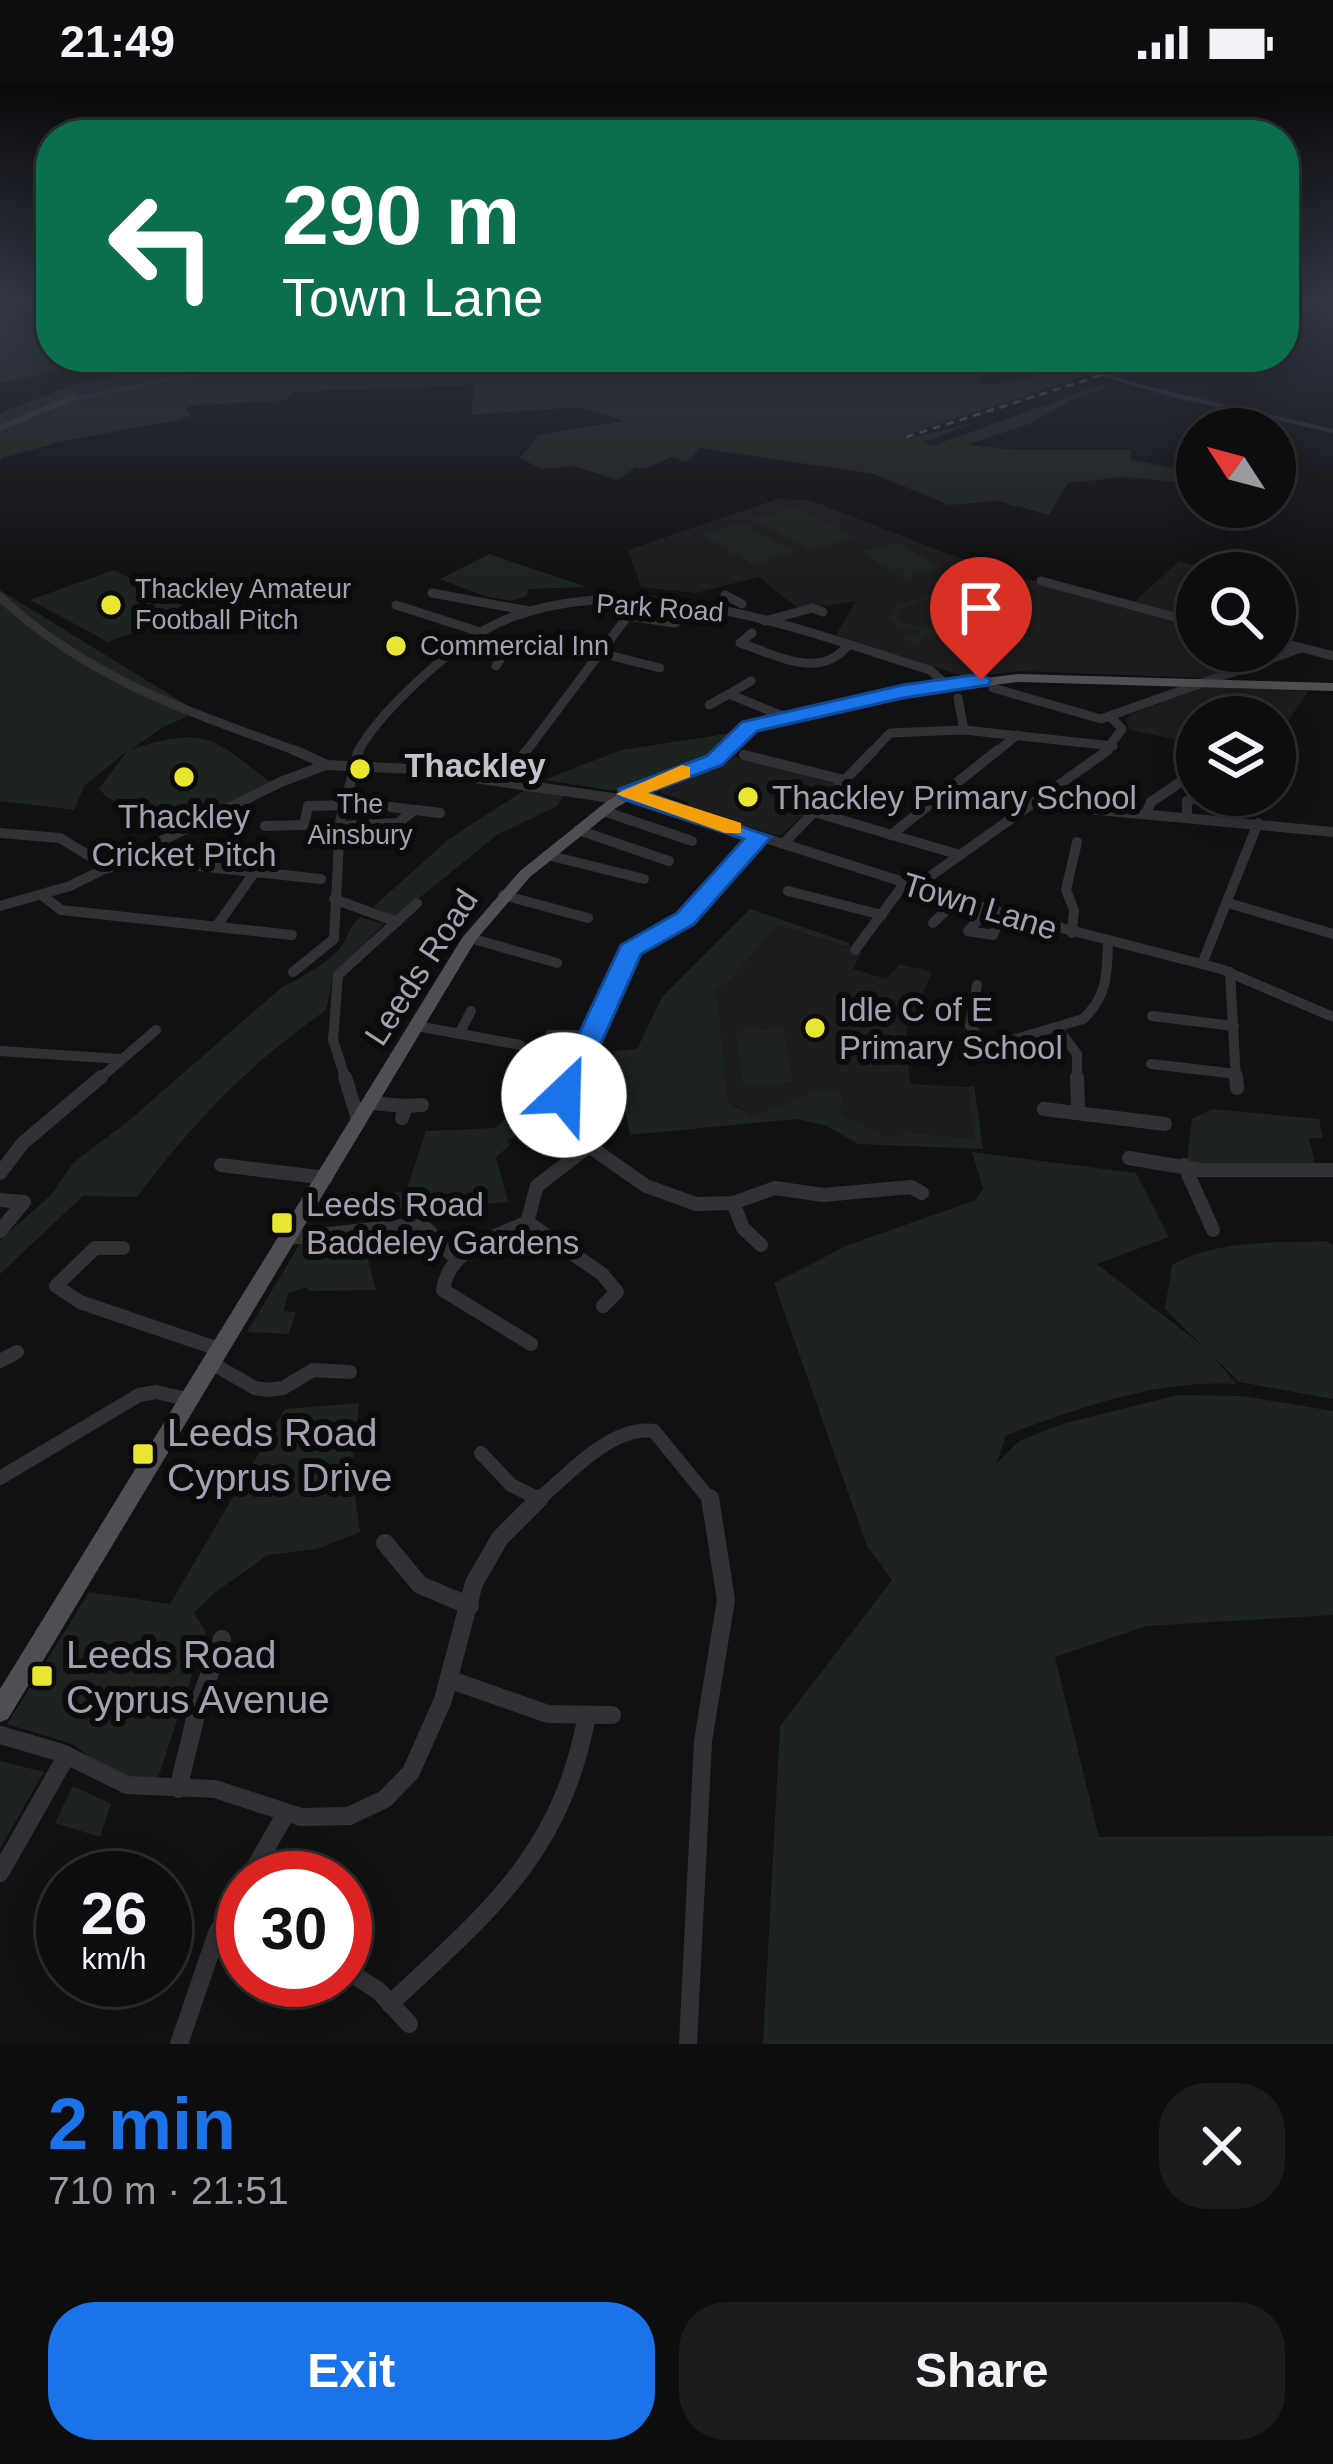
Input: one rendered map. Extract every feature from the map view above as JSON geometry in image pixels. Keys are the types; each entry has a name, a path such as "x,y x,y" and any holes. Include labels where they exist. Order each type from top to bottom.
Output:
{"main road":[{"name":"Leeds Road","path":"0,1711 470,938 503,895 578,830 616,801 715,761 741,731 785,717 947,685 1019,678 1333,686"}],"street":[{"path":"0,428 74,397"},
{"path":"1041,581 1176,617"},
{"path":"432,593 463,603 498,602 530,611"},
{"path":"725,595 742,604"},
{"path":"0,597 22,619 100,671 204,720 326,765"},
{"name":"Park Road","path":"353,763 425,667 460,639 530,611 594,601 698,606 764,621 930,670 947,685"},
{"path":"504,780 639,602"},
{"path":"396,605 477,631"},
{"path":"764,621 812,608 823,612"},
{"path":"628,616 675,623"},
{"path":"752,633 740,643 818,668 837,659 848,645"},
{"path":"460,639 504,654 496,666"},
{"path":"1296,647 1333,656"},
{"path":"993,688 1095,719 1111,717 1301,648"},
{"path":"600,653 660,668"},
{"path":"709,705 752,681"},
{"path":"728,694 785,717"},
{"path":"958,698 964,730"},
{"path":"855,950 910,886 1114,746 1122,729 1111,717"},
{"path":"783,844 890,734 964,730 1114,746"},
{"path":"891,835 1017,735"},
{"path":"744,754 844,781"},
{"path":"293,973 334,939 334,899 353,763"},
{"path":"0,906 43,896 109,868 283,781 326,765 353,763 504,780 616,801 692,841"},
{"path":"1146,814 1151,802 1176,785"},
{"name":"Town Lane","path":"616,801 760,837 1072,934 1230,972 1333,1017"},
{"path":"1034,804 1333,832"},
{"path":"266,826 304,824 308,806 345,805"},
{"path":"392,807 440,813"},
{"path":"342,826 398,823 414,810"},
{"path":"814,812 960,855"},
{"path":"1202,964 1258,824"},
{"path":"578,830 669,861"},
{"path":"0,833 59,838 109,868"},
{"path":"760,837 728,866 712,893 686,919 630,950 564,1095 569,1121 589,1146 667,1195 696,1204 733,1203 775,1188 824,1196 916,1185"},
{"path":"1072,934 1074,910 1066,890 1077,842"},
{"path":"547,855 644,879"},
{"path":"189,865 321,879"},
{"path":"216,927 254,873"},
{"path":"788,890 882,915"},
{"path":"503,895 588,918"},
{"path":"43,896 61,910 292,935"},
{"path":"334,899 393,920"},
{"path":"933,923 957,900"},
{"path":"359,1123 333,1040 338,975 393,920 417,903"},
{"path":"1228,903 1330,936"},
{"path":"988,909 968,931 993,935 1002,913"},
{"path":"470,938 557,963"},
{"path":"965,1054 984,1044 1058,1030 1086,1015 1104,993 1108,941"},
{"path":"1151,1064 1237,1081 1230,972"},
{"path":"977,985 970,1026 984,1044"},
{"path":"459,1034 471,1011"},
{"path":"1152,1016 1234,1026"},
{"path":"417,1026 520,1045"},
{"path":"0,1173 23,1144 156,1030"},
{"path":"1058,1030 1077,1054 1078,1108"},
{"path":"550,1035 591,1035"},
{"path":"0,1051 121,1059"},
{"path":"370,1103 410,1110"},
{"path":"1044,1109 1078,1108 1109,1118 1165,1124"},
{"path":"531,1344 506,1340 443,1290 446,1267 527,1222 537,1186 589,1146"},
{"path":"1129,1158 1200,1170 1333,1170"},
{"path":"1184,1165 1213,1230"},
{"path":"221,1166 326,1178"},
{"path":"0,1200 24,1202 0,1231"},
{"path":"733,1203 742,1228 761,1245"},
{"path":"527,1222 602,1274 617,1292 603,1306"},
{"path":"290,1238 412,1225 427,1228 455,1258"},
{"path":"123,1248 100,1238 56,1286 62,1294 150,1323 217,1357 255,1388 283,1388 313,1370 350,1372"},
{"path":"0,1361 17,1352"},
{"path":"0,1478 139,1396 156,1392 191,1400"},
{"path":"0,1736 67,1755 107,1779 224,1790 285,1815 346,1818 393,1791 416,1762 451,1680 489,1554 539,1499 624,1433 645,1428 665,1439 710,1497 726,1600 702,1758 688,2044"},
{"path":"481,1453 511,1485 539,1499"},
{"path":"385,1543 420,1585 470,1606"},
{"path":"178,1789 199,1702 222,1639"},
{"path":"451,1680 548,1714 612,1714"},
{"path":"391,2004 541,1852 574,1786 587,1716"},
{"path":"0,1873 67,1755"},
{"path":"264,1851 285,1815"},
{"path":"179,2044 216,1940"},
{"path":"372,1990 409,2024"}],"shaded area":[{"path":"51,393 292,393 287,400 188,406 185,410 191,415 179,420 68,440 2,458 0,463 0,413"},
{"path":"473,393 1032,393 902,436 976,422 924,442 932,446 1089,393 1029,424 967,445 1131,450 1131,460 1176,468 1176,482 1123,477 1068,483 1049,515 997,501 949,505 874,474 700,448 686,462 672,457 644,469 636,467 618,480 574,466 541,469 520,458 539,434 625,421 578,407 471,415"},
{"path":"1159,393 1242,408 1168,396"},
{"path":"1296,420 1333,429 1333,433 1296,425"},
{"path":"777,499 810,500 945,553 1176,620 1176,672 1222,672 1205,678 1020,671 966,677 836,635 856,601 800,610 759,577 695,593 641,587 628,550"},
{"path":"796,507 855,537 810,551 752,519"},
{"path":"742,523 796,552 754,565 701,535"},
{"path":"898,542 941,568 904,579 860,552"},
{"path":"489,554 587,587 529,589 526,596 511,601 440,579"},
{"path":"1176,564 1176,615 1131,605"},
{"name":"Thackley Amateur Football Pitch","path":"114,570 191,610 108,642 30,600"},
{"path":"945,589 971,592 999,606 913,643 906,639 919,632 888,618 894,607","holes":["940,594 970,596 978,607 938,625 917,626 897,618 900,610"]},
{"path":"0,590 198,712 163,727 132,749 177,738 207,740 270,782 208,813 145,812 119,804 99,789 127,751 84,786 74,810 0,801"},
{"path":"1203,687 1309,691 1296,709 1296,696 1179,696"},
{"path":"1176,697 1176,740 1130,730 1126,720"},
{"path":"732,733 714,755 615,791 544,780 621,750"},
{"name":"Thackley Primary School","path":"735,757 836,783 781,836 683,809 689,802 662,793 658,787"},
{"path":"531,786 567,790 557,806 497,835 396,917 373,907 449,839"},
{"path":"750,909 849,943 851,948 778,926 725,986 716,988 728,1102 754,1117 823,1091 842,1096 841,1114 882,1136 921,1133 974,1139 968,1087 974,1085 983,1149 858,1144 825,1125 796,1119 630,1135 613,1051 637,1049 662,997"},
{"path":"360,917 384,924 334,974 326,1010 224,1096 137,1197 83,1196 0,1274 0,1240 51,1195 74,1162 126,1123 282,987 333,955"},
{"name":"Idle C of E Primary School","path":"778,926 862,952 853,969 886,979 900,964 932,972 906,1033 910,1084 968,1087 975,1139 921,1133 882,1136 840,1114 825,1125 796,1119 759,1120 728,1101 715,988 725,986"},
{"path":"784,1029 793,1082 743,1084 735,1031"},
{"path":"559,1048 559,1053 574,1053 557,1096 560,1116 543,1117 507,1141 510,1145 496,1157 508,1202 384,1212 383,1193 406,1192 426,1131 495,1128 532,1095 533,1049"},
{"path":"1212,1109 1319,1119 1323,1138 1309,1138 1316,1168 1197,1167 1187,1159 1192,1119"},
{"path":"972,1152 1136,1173 1169,1237 1097,1264 1208,1350 1236,1384 1147,1391 1063,1415 1006,1435 997,1463 1019,1441 1062,1424 1178,1395 1242,1396 1333,1411 1333,1615 1147,1626 1055,1657 1099,1837 1333,1836 1333,2044 763,2044 780,1726 892,1580 867,1546 774,1283 848,1245 976,1200 983,1188"},
{"path":"361,1233 376,1290 309,1291 306,1287 288,1293 284,1311 296,1312 289,1334 247,1332 301,1242"},
{"path":"1327,1241 1333,1245 1333,1399 1239,1382 1165,1309 1172,1265 1190,1257 1247,1244"},
{"path":"359,1403 352,1472 360,1532 317,1549 268,1555 194,1613 206,1632 158,1778 119,1778 72,1744 7,1724 89,1592 170,1604 285,1409"},
{"path":"0,1761 44,1772 0,1849"},
{"path":"73,1786 111,1804 100,1837 55,1823"}],"waterway":[{"path":"74,399 101,393"}],"railway":[{"path":"906,437 1044,393"}],"slow traffic":[{"path":"682,772 627,794 733,828"}],"place":[{"name":"Thackley Amateur Football Pitch","path":"111,605"},
{"name":"Commercial Inn","path":"396,646"},
{"name":"The Ainsbury","path":"360,769"},
{"name":"Thackley Cricket Pitch","path":"184,777"},
{"name":"Thackley Primary School","path":"748,797"},
{"name":"Idle C of E Primary School","path":"815,1028"},
{"name":"Leeds Road Baddeley Gardens","path":"282,1223"},
{"name":"Leeds Road Cyprus Drive","path":"143,1454"},
{"name":"Leeds Road Cyprus Avenue","path":"42,1676"}],"district":[{"name":"Thackley","path":"475,765"}],"route":[{"path":"564,1095 630,950 686,919 712,893 728,866 760,837 627,794 715,761 749,726 981,680"}]}
